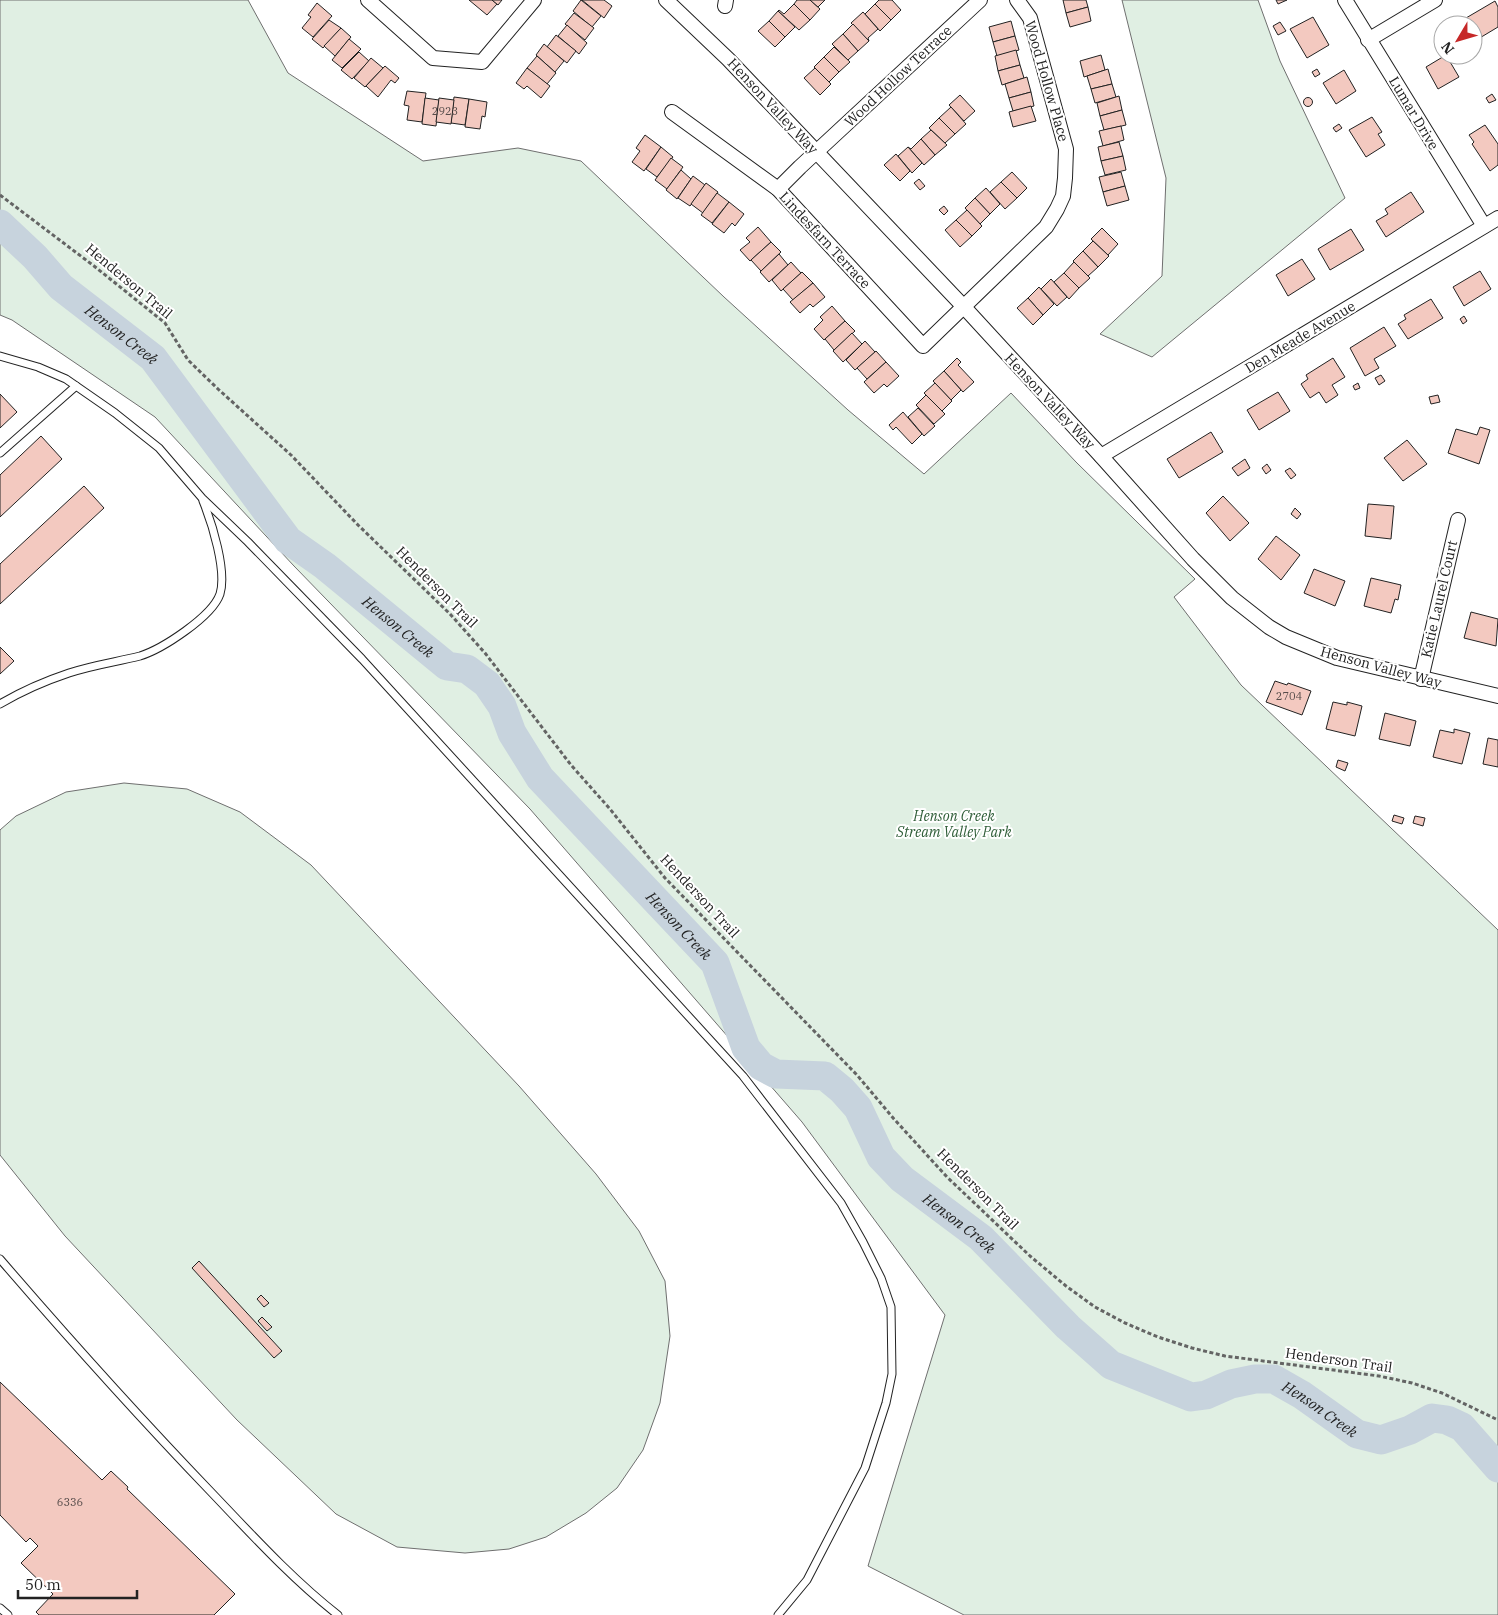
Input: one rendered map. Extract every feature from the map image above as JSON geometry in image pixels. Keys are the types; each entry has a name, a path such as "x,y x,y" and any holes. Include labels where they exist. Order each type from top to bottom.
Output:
{"street":[{"path":"368,0 433,58 482,62 534,0"},
{"name":"Henson Valley Way","path":"666,0 728,59 964,307 1216,583 1243,607 1269,627 1337,658 1498,696"},
{"name":"Wood Hollow Terrace","path":"778,189 980,0"},
{"name":"Wood Hollow Place","path":"964,307 1046,227 1063,196 1066,149 1030,18 1017,0"},
{"name":"Lumar Drive","path":"1345,0 1484,226"},
{"path":"1368,40 1435,0"},
{"name":"Lindesfarn Terrace","path":"672,112 778,189 923,346 964,307"},
{"name":"Den Meade Avenue","path":"1101,456 1498,218"},
{"name":"Katie Laurel Court","path":"1421,679 1458,520"}],"lane":[{"path":"0,356 38,367 66,379 116,413 159,448 202,498 248,542 362,660 743,1076 841,1203 881,1278 890,1307 892,1374 886,1403 866,1468 807,1580 778,1615"},
{"path":"0,453 76,386"},
{"path":"0,704 18,694 70,672 101,663 141,655 164,645 197,621 211,608 220,594 222,574 212,524 202,498"},
{"path":"0,1259 151,1429 256,1539 338,1615"},
{"path":"0,1608 8,1615"}],"path":[{"name":"Henderson Trail","path":"0,195 94,266 165,323 188,360 291,455 358,525 450,614 485,653 571,765 610,809 665,878 857,1075 894,1119 947,1176 1030,1256 1066,1286 1095,1307 1125,1323 1158,1337 1192,1348 1225,1356 1378,1376 1412,1383 1442,1393 1498,1420"}],"green space":[{"name":"Henson Creek Stream Valley Park","path":"0,0 248,0 288,73 423,161 518,148 581,161 724,297 848,410 924,474 1011,393 1076,462 1195,579 1174,597 1241,685 1498,930 1498,1615 964,1615 868,1566 945,1315 802,1122 530,809 294,566 155,417 12,320 0,315"},
{"path":"1122,0 1258,0 1280,61 1345,198 1152,357 1100,334 1162,276 1166,178"},
{"path":"124,783 187,789 240,812 311,865 519,1086 596,1174 639,1231 665,1281 670,1336 660,1403 643,1450 617,1488 586,1513 546,1537 509,1549 465,1553 397,1547 336,1514 237,1420 65,1236 0,1155 0,830 16,816 66,792"}],"building":[{"path":"469,0 492,0 497,4 487,15"},
{"path":"492,0 502,0 498,5"},
{"path":"581,0 601,16 592,27 573,11"},
{"path":"582,0 604,0 612,6 604,18"},
{"path":"797,0 810,0 820,9 810,20 794,4"},
{"path":"810,0 825,0 818,7"},
{"path":"879,0 892,0 901,10 891,20 875,4"},
{"path":"1063,0 1086,0 1088,7 1066,13"},
{"path":"1276,0 1287,0 1278,4"},
{"path":"1495,1 1498,7 1498,27 1483,36 1483,15 1471,15"},
{"path":"317,3 332,16 313,37 302,28 311,17 308,15"},
{"path":"794,4 810,20 799,30 778,11 784,14"},
{"path":"875,4 891,20 880,31 865,14"},
{"path":"1088,7 1091,21 1070,27 1066,13"},
{"path":"778,11 795,27 785,37 769,21"},
{"path":"863,12 878,29 868,38 869,41 851,23"},
{"path":"574,13 594,28 585,40 565,24"},
{"path":"1313,17 1329,45 1307,58 1290,29"},
{"path":"329,20 341,28 323,48 312,39"},
{"path":"769,21 785,37 775,47 758,31"},
{"path":"1011,21 1015,36 993,42 989,27"},
{"path":"1280,22 1286,31 1278,35 1273,26"},
{"path":"853,24 869,41 858,51 843,34"},
{"path":"567,25 587,43 579,54 558,36"},
{"path":"341,28 351,37 335,56 324,46"},
{"path":"843,34 858,51 848,60 832,44"},
{"path":"556,35 576,51 567,63 547,47"},
{"path":"1015,36 1019,50 997,56 993,42"},
{"path":"349,39 361,49 342,68 332,60"},
{"path":"544,44 564,61 555,72 536,55"},
{"path":"834,47 850,62 839,72 824,57"},
{"path":"1016,50 1020,65 998,71 995,56"},
{"path":"359,52 369,61 352,79 341,70"},
{"path":"1101,55 1105,70 1084,77 1080,61"},
{"path":"537,56 556,73 547,84 527,68"},
{"path":"824,57 839,72 829,82 814,67"},
{"path":"371,58 383,68 365,87 354,78"},
{"path":"1433,63 1433,65 1452,65 1459,77 1438,89 1426,67"},
{"path":"1020,65 1024,78 1002,85 998,71"},
{"path":"385,66 399,78 395,83 391,80 378,97 366,86"},
{"path":"527,68 550,86 541,98 527,86 524,89 516,83"},
{"path":"815,68 831,84 820,95 804,78"},
{"path":"1108,69 1112,84 1091,89 1087,76"},
{"path":"1317,69 1320,74 1315,77 1312,72"},
{"path":"1344,70 1356,91 1336,104 1323,83"},
{"path":"1027,77 1031,92 1009,98 1005,84"},
{"path":"1112,84 1116,97 1095,103 1091,89"},
{"path":"407,91 426,93 422,122 407,120 409,106 404,105"},
{"path":"1031,92 1034,106 1013,111 1009,98"},
{"path":"1492,94 1496,100 1489,103 1486,98"},
{"path":"960,95 975,111 964,121 949,105"},
{"path":"1119,96 1122,110 1100,116 1097,103"},
{"path":"454,97 469,99 465,125 451,123"},
{"path":"425,98 439,100 436,126 422,124"},
{"path":"439,98 454,100 451,124 436,122"},
{"path":"1308,98 1312,102 1308,106 1304,102"},
{"path":"469,99 487,102 485,117 482,116 480,129 465,127"},
{"path":"1031,106 1036,121 1013,127 1009,112"},
{"path":"951,107 966,124 955,134 939,118"},
{"path":"1122,110 1126,125 1104,130 1100,116"},
{"path":"1372,117 1382,132 1378,134 1385,145 1366,157 1349,130"},
{"path":"939,118 955,134 945,143 929,128"},
{"path":"1339,124 1342,128 1336,132 1333,128"},
{"path":"1485,125 1498,144 1498,165 1490,171 1472,144 1474,142 1469,135"},
{"path":"1121,126 1124,140 1103,146 1099,131"},
{"path":"931,130 947,145 935,155 921,139"},
{"path":"645,135 661,147 644,171 632,162 640,151 636,148"},
{"path":"921,139 935,155 924,165 908,147 911,149"},
{"path":"1119,142 1123,156 1101,161 1098,147"},
{"path":"661,147 673,157 657,177 646,169"},
{"path":"908,147 922,163 912,173 898,156"},
{"path":"896,154 910,171 900,181 884,165"},
{"path":"1123,156 1126,170 1105,175 1101,161"},
{"path":"671,158 683,167 667,189 655,180"},
{"path":"681,170 691,179 677,199 666,190"},
{"path":"1012,172 1027,188 1017,198 1001,182"},
{"path":"1121,172 1125,186 1103,192 1099,177"},
{"path":"693,176 705,185 690,206 678,198"},
{"path":"919,179 925,186 920,190 914,183"},
{"path":"1001,182 1017,198 1005,209 990,192"},
{"path":"706,183 718,192 703,213 691,204"},
{"path":"1125,186 1129,200 1107,206 1103,192"},
{"path":"986,188 1000,204 990,214 975,198"},
{"path":"1411,192 1424,212 1386,237 1376,221 1388,214 1385,209"},
{"path":"717,193 729,202 712,223 701,215"},
{"path":"975,198 990,214 980,224 965,208"},
{"path":"729,202 744,214 735,226 732,223 724,233 712,224"},
{"path":"944,206 948,211 944,215 939,210"},
{"path":"967,210 982,226 972,236 956,220"},
{"path":"956,220 972,236 960,247 945,230"},
{"path":"758,227 771,242 750,261 740,250 750,242 746,238"},
{"path":"1102,228 1118,244 1108,255 1091,239"},
{"path":"1351,229 1364,250 1330,270 1318,249"},
{"path":"1093,241 1109,256 1098,267 1083,251"},
{"path":"771,242 781,252 761,271 751,260"},
{"path":"1083,251 1098,267 1088,276 1073,261"},
{"path":"779,254 788,265 769,282 760,272"},
{"path":"1302,259 1315,279 1288,296 1276,275"},
{"path":"791,262 801,273 781,291 772,280"},
{"path":"1074,262 1090,278 1079,288 1064,273"},
{"path":"1480,271 1491,289 1464,306 1453,287"},
{"path":"802,272 813,283 793,300 783,289"},
{"path":"1064,273 1079,288 1069,299 1054,282"},
{"path":"1051,279 1067,297 1057,306 1041,289"},
{"path":"813,283 825,297 813,307 810,304 800,313 790,302"},
{"path":"1039,287 1054,304 1043,315 1028,298"},
{"path":"1028,298 1043,315 1033,325 1017,308"},
{"path":"1431,299 1443,318 1408,339 1398,324 1406,319 1404,315"},
{"path":"832,306 845,321 824,340 814,329 823,320 820,317"},
{"path":"1464,316 1467,321 1463,324 1460,319"},
{"path":"845,321 855,331 834,350 825,339"},
{"path":"1384,327 1396,346 1374,359 1379,368 1365,376 1350,348"},
{"path":"852,333 862,344 843,362 833,351"},
{"path":"865,341 875,352 855,370 846,360"},
{"path":"876,351 886,362 867,379 857,368"},
{"path":"957,358 961,362 958,365 974,382 963,392 944,371"},
{"path":"1333,358 1345,377 1332,385 1338,395 1326,403 1319,392 1310,398 1301,384 1308,379 1306,375"},
{"path":"886,362 899,376 887,387 884,384 874,393 864,382"},
{"path":"944,371 961,390 951,400 933,381"},
{"path":"1381,375 1385,381 1379,385 1375,378"},
{"path":"935,383 952,401 942,411 924,393"},
{"path":"1358,383 1360,388 1355,390 1353,386"},
{"path":"1278,392 1290,411 1259,430 1247,410"},
{"path":"0,394 17,412 0,428"},
{"path":"926,395 945,414 934,424 916,405"},
{"path":"1438,395 1440,402 1431,404 1429,397"},
{"path":"918,408 935,426 924,436 908,417"},
{"path":"903,412 922,434 912,444 896,427 893,430 889,425"},
{"path":"1480,427 1490,430 1479,464 1448,453 1456,429 1477,435"},
{"path":"1211,432 1223,452 1179,478 1167,459"},
{"path":"41,436 62,459 0,517 0,475"},
{"path":"1407,440 1427,464 1403,481 1384,458"},
{"path":"1245,459 1250,468 1238,476 1232,468"},
{"path":"1267,464 1271,470 1266,474 1262,468"},
{"path":"1290,468 1296,475 1291,479 1285,471"},
{"path":"84,486 104,508 0,604 0,564"},
{"path":"1223,496 1249,523 1230,541 1206,513"},
{"path":"1368,504 1394,506 1391,539 1365,536"},
{"path":"1295,508 1301,514 1297,519 1291,514"},
{"path":"1276,536 1300,555 1281,580 1258,559"},
{"path":"1314,569 1345,581 1335,606 1304,593"},
{"path":"1371,578 1401,585 1398,600 1395,599 1391,613 1364,606"},
{"path":"1471,612 1498,619 1496,646 1464,638"},
{"path":"0,647 14,661 0,674"},
{"path":"1275,681 1287,685 1288,683 1311,691 1302,715 1266,702"},
{"path":"1333,702 1347,705 1347,702 1362,706 1355,736 1326,729"},
{"path":"1385,713 1416,721 1410,746 1379,739"},
{"path":"1454,729 1470,733 1462,764 1433,757 1440,730 1454,733"},
{"path":"1488,738 1498,740 1498,767 1483,764"},
{"path":"1338,760 1348,763 1345,771 1336,767"},
{"path":"1394,815 1404,818 1402,824 1392,821"},
{"path":"1415,816 1425,818 1423,826 1413,823"},
{"path":"199,1261 282,1351 274,1358 192,1268"},
{"path":"261,1295 269,1303 264,1307 257,1299"},
{"path":"262,1317 272,1327 267,1331 258,1321"},
{"path":"0,1382 102,1480 111,1471 128,1487 127,1489 235,1594 214,1615 39,1615 36,1612 53,1594 21,1563 38,1546 30,1538 26,1542 0,1515"}],"waterway":[{"name":"Henson Creek","path":"0,224 35,257 61,287 153,358 288,540 325,566 447,666 467,669 487,684 502,706 512,733 540,778 715,963 746,1048 761,1066 776,1074 825,1076 842,1090 858,1108 881,1157 902,1179 981,1238 1068,1327 1111,1365 1191,1397 1206,1395 1231,1384 1255,1379 1274,1379 1302,1395 1357,1434 1381,1440 1410,1430 1432,1418 1447,1420 1462,1427 1498,1468"}]}
